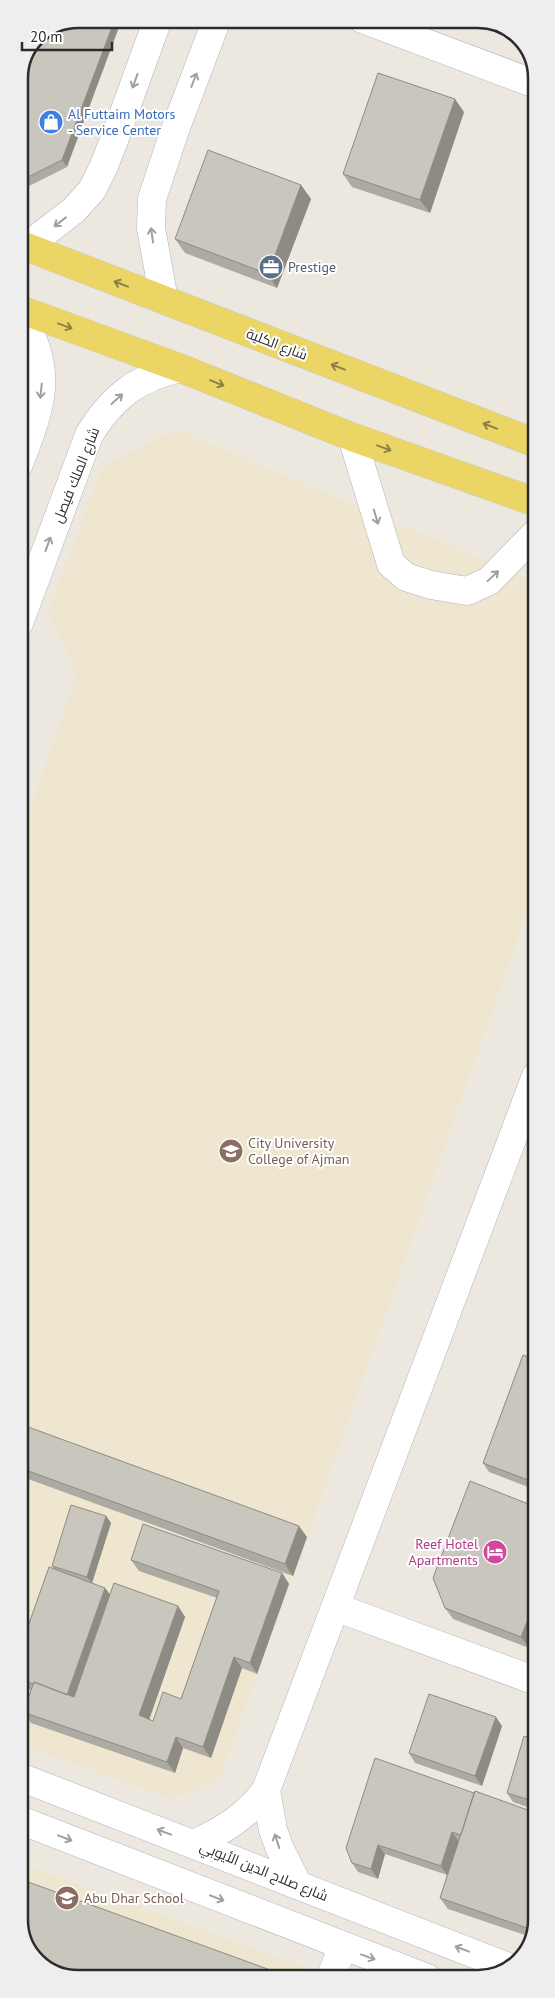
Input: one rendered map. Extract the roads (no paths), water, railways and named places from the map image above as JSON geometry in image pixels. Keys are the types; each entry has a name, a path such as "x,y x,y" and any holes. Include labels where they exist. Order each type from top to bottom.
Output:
{"main road":[{"name":"شارع الكلية","path":"28,248 528,440"},
{"path":"28,313 180,368 352,437 528,500"}],"street":[{"path":"28,242 74,210 92,190 110,151 155,28"},
{"path":"164,300 151,228 152,199 174,130 214,28"},
{"path":"411,28 528,81"},
{"path":"28,327 39,355 42,381 38,413 28,440"},
{"name":"شارع الملك فيصل","path":"28,573 89,435 99,419 110,405 137,384 161,373 180,368"},
{"path":"352,437 391,564 406,577 430,585 467,591 489,581 528,541"},
{"path":"194,1844 217,1834 238,1819 255,1805 266,1790 528,1097"},
{"path":"335,1607 528,1677"},
{"name":"شارع صلاح الدين الأيوبي","path":"28,1788 194,1844 501,1964"},
{"path":"266,1790 273,1830 298,1885"},
{"path":"28,1823 405,1970"},
{"path":"333,1970 343,1947"}],"place":[{"name":"Al Futtaim Motors - Service Center","path":"51,122"},
{"name":"Prestige","path":"271,267"},
{"name":"City University College of Ajman","path":"231,1151"},
{"name":"Reef Hotel Apartments","path":"495,1552"},
{"name":"Abu Dhar School","path":"67,1898"}]}
